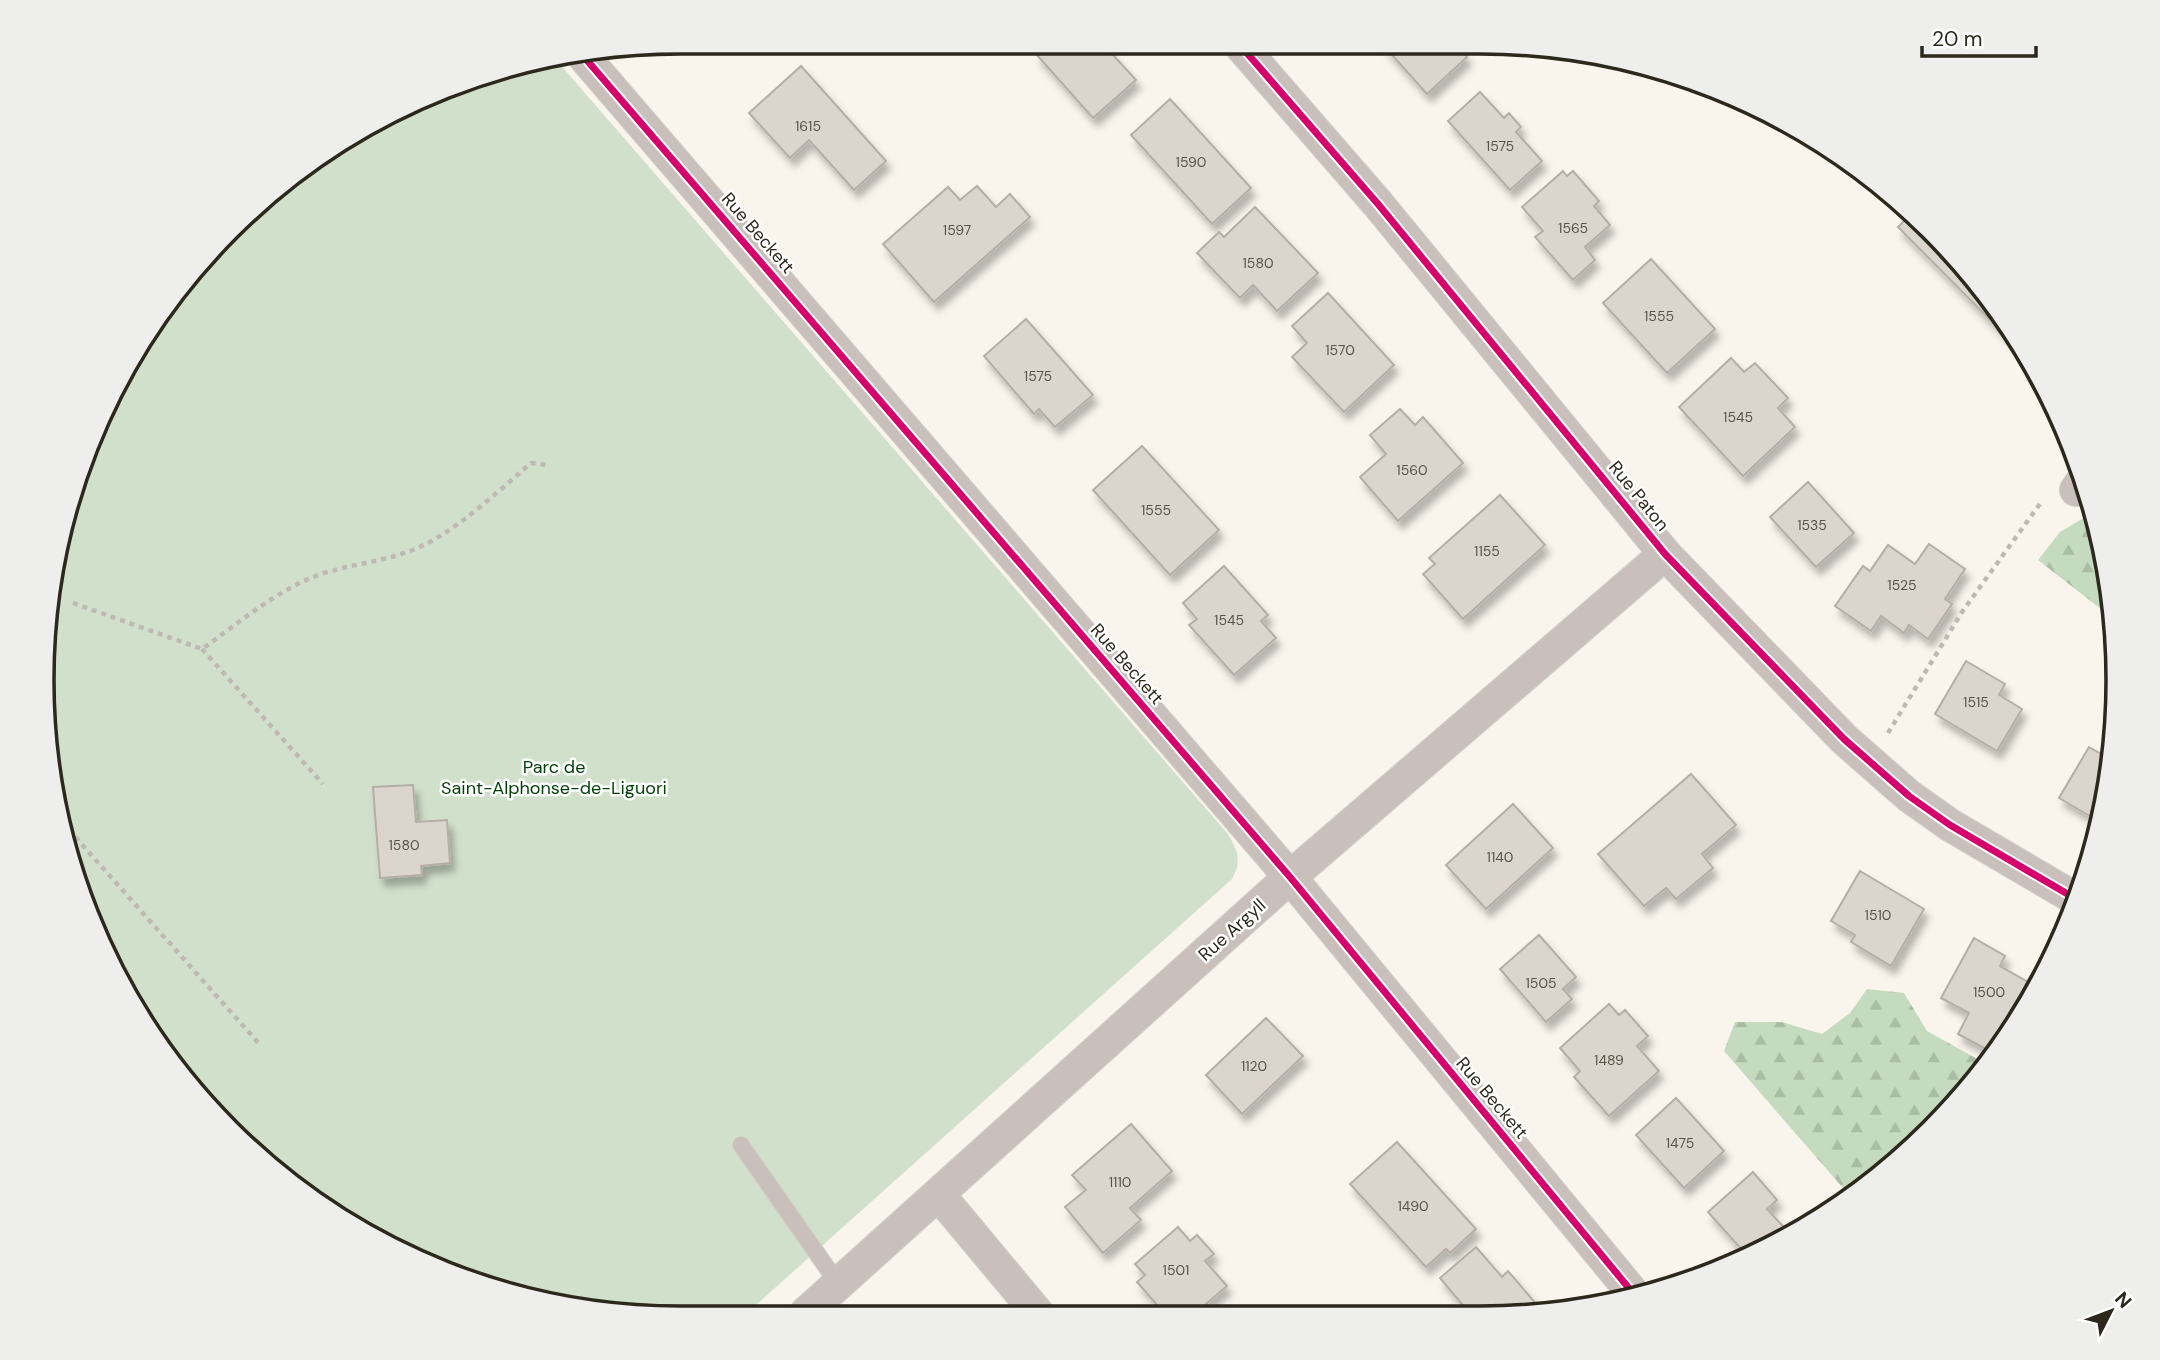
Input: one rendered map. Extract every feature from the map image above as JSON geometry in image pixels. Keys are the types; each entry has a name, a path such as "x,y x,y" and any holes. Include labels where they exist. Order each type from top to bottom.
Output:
{"street":[{"name":"Rue Paton","path":"1247,54 1378,204 1665,554 1873,766 1950,825 2068,894"},
{"name":"Rue Beckett","path":"588,61 1290,877 1628,1287"},
{"name":"Rue Argyll","path":"815,1306 1290,877 1665,554"},
{"path":"939,1195 1032,1306"}],"lane":[{"path":"741,1145 839,1284"}],"path":[{"path":"202,649 286,590 324,573 394,558 435,539 484,503 531,463 548,465"},
{"path":"1873,766 1889,732 1962,612 2043,501 2075,486"},
{"path":"74,603 202,649 323,784"},
{"path":"75,836 261,1046"}],"green space":[{"name":"Parc de Saint-Alphonse-de-Liguori","path":"561,66 1228,834 1238,856 1232,879 755,1306 680,1306 598,1300 558,1294 479,1273 403,1241 367,1222 332,1200 267,1150 210,1093 184,1061 138,993 119,957 87,881 76,842 66,802 56,721 54,680 60,598 66,558 87,479 119,403 160,332 210,267 267,210 332,160 403,119 479,87"},
{"path":"2084,518 2094,558 2101,609 2038,560 2060,532"},
{"path":"1867,989 1904,993 1927,1031 1977,1059 1922,1122 1893,1150 1844,1189 1724,1051 1735,1022 1782,1022 1822,1034 1850,1013"}],"building":[{"path":"1036,54 1112,54 1136,80 1093,118"},
{"path":"1391,54 1464,54 1467,57 1427,94"},
{"path":"801,66 886,161 854,190 809,140 790,158 749,113"},
{"path":"1480,92 1504,118 1509,113 1521,127 1516,132 1542,161 1510,190 1448,121"},
{"path":"1170,99 1251,188 1212,224 1131,135"},
{"path":"1563,171 1567,176 1573,171 1599,201 1594,206 1610,225 1585,247 1595,260 1573,280 1535,237 1543,231 1522,207"},
{"path":"977,186 996,207 1010,194 1030,217 934,302 883,244 948,187 960,200"},
{"path":"1255,207 1318,273 1277,311 1253,285 1240,298 1197,253 1219,232 1224,237"},
{"path":"1904,221 1922,238 1950,267 1994,324 1898,227"},
{"path":"1651,259 1715,329 1667,373 1603,303"},
{"path":"1328,293 1394,365 1344,412 1292,357 1307,343 1292,326"},
{"path":"1026,319 1093,395 1055,427 1039,409 1034,414 984,356"},
{"path":"1731,358 1744,372 1755,363 1788,398 1778,408 1795,427 1743,476 1679,407"},
{"path":"1400,409 1415,425 1423,417 1463,463 1398,521 1360,477 1386,454 1370,435"},
{"path":"1142,446 1219,530 1170,575 1093,490"},
{"path":"1808,482 1854,533 1816,567 1770,517"},
{"path":"1500,495 1545,545 1463,619 1423,574 1435,564 1429,558"},
{"path":"1929,544 1965,569 1945,599 1952,604 1928,639 1909,625 1904,633 1881,616 1871,631 1835,606 1863,566 1870,571 1888,545 1915,564"},
{"path":"1224,566 1268,615 1261,621 1276,638 1234,675 1189,625 1197,619 1183,603"},
{"path":"1966,661 2005,684 1999,695 2022,709 1997,751 1935,714"},
{"path":"2089,747 2101,754 2090,816 2059,798"},
{"path":"1691,774 1736,825 1702,854 1713,868 1676,899 1666,888 1644,906 1598,854"},
{"path":"413,785 416,822 447,820 450,863 421,866 422,875 380,878 373,787"},
{"path":"1513,804 1553,848 1486,909 1446,865"},
{"path":"1860,871 1924,909 1891,966 1851,942 1855,935 1831,921"},
{"path":"1539,935 1576,977 1563,989 1572,999 1546,1022 1500,969"},
{"path":"1974,938 2005,956 2000,966 2028,982 1985,1049 1958,1034 1969,1013 1941,998"},
{"path":"1609,1004 1619,1015 1625,1010 1648,1036 1637,1046 1659,1071 1609,1116 1574,1077 1580,1071 1560,1048"},
{"path":"1266,1018 1303,1056 1242,1114 1206,1075"},
{"path":"1676,1098 1724,1151 1684,1188 1636,1135"},
{"path":"1131,1124 1172,1171 1130,1208 1141,1220 1103,1253 1065,1207 1086,1190 1072,1175"},
{"path":"1397,1142 1476,1229 1450,1253 1446,1249 1426,1267 1350,1184"},
{"path":"1753,1172 1777,1200 1767,1209 1784,1227 1741,1248 1708,1212"},
{"path":"1178,1227 1190,1241 1197,1235 1214,1254 1205,1261 1227,1286 1204,1306 1158,1306 1137,1282 1145,1275 1135,1264"},
{"path":"1476,1247 1502,1277 1508,1271 1535,1303 1464,1306 1440,1278"}],"cycle path":[{"path":"1248,54 1378,204 1665,554 1844,739 1909,796 1950,825 2068,894"},
{"path":"588,61 1290,877 1628,1287"}]}
